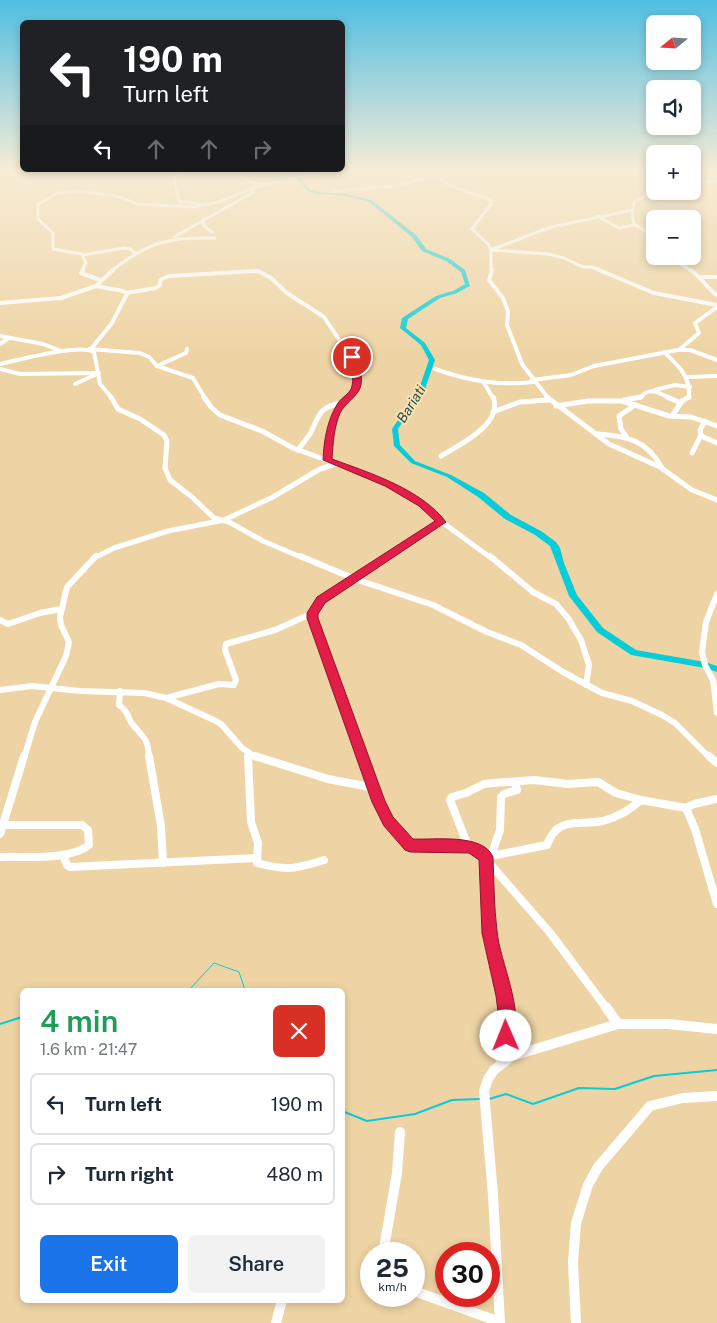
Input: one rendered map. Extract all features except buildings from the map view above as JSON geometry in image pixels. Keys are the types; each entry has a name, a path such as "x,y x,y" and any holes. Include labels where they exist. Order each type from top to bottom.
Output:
{"street":[{"path":"52,231 53,249 83,255 124,248 130,249 135,253"},
{"path":"173,238 184,231"},
{"path":"474,231 488,244 491,250 492,269 489,280 503,298 508,311 507,325 522,364 549,400 617,449 662,468 692,490 717,500"},
{"path":"491,250 541,231"},
{"path":"96,286 100,280 124,260 157,242 173,238 215,238"},
{"path":"491,250 548,254 564,258 583,267 592,267 654,293 717,306 715,311 695,323 699,333 678,350"},
{"path":"83,255 86,263 82,273 100,280"},
{"path":"680,265 687,267 704,281 708,290 717,296"},
{"path":"0,303 61,298 96,286 126,293 156,288 160,285 162,278 177,275 221,275 252,271 270,278 288,294 298,298 324,317 354,360 357,369 356,388 342,403 335,415 330,432 328,460"},
{"path":"699,277 717,277"},
{"path":"90,349 118,313 126,293"},
{"path":"0,336 43,344 61,351"},
{"path":"0,344 9,338"},
{"path":"90,349 94,354 100,384 114,400 118,409 140,419 164,435 167,447 165,468 171,482 192,497 214,518 224,520 263,541 355,578 432,605 487,632 520,645 602,693 632,701 662,715 675,723 702,751 717,763"},
{"path":"0,364 61,351 90,349 140,353 149,357 157,366 193,378 205,402 213,411 230,420 262,431 298,450 388,484 422,504 442,522 482,550 532,592 556,604 568,618 581,640 589,665 586,685"},
{"path":"157,366 186,353 187,349"},
{"path":"435,369 464,380 484,384 505,385 571,374 594,366 678,350 690,350 717,360"},
{"path":"664,352 688,376 690,387 690,398 682,400 672,416"},
{"path":"0,369 16,374 99,373"},
{"path":"75,384 99,373"},
{"path":"688,376 717,376"},
{"path":"441,456 482,432 489,423 493,412 494,398 484,384"},
{"path":"556,406 578,402 622,401 641,397 647,390 675,386 690,387"},
{"path":"654,390 680,403"},
{"path":"493,412 520,402 549,400"},
{"path":"622,401 672,416 686,416 717,426"},
{"path":"298,450 309,435 319,411 331,404 342,403"},
{"path":"626,436 621,429 619,416 635,405"},
{"path":"692,453 701,436 700,430 705,421"},
{"path":"596,434 626,436 649,448 662,468"},
{"path":"701,436 717,443"},
{"path":"0,834 35,722 66,656 69,638 61,625 61,609 67,587 83,568 96,556 161,533 224,520 273,497 320,469 336,464"},
{"path":"166,698 219,684 234,685 236,680 225,650 226,644 275,630 313,613 321,600 389,554 442,522"},
{"path":"717,594 703,633 702,652 705,665 713,680 717,713"},
{"path":"0,620 8,624 40,613 61,609"},
{"path":"313,613 313,618 379,802 388,822 406,843 410,845 429,847 468,846 489,856 551,934 618,1024"},
{"path":"0,690 22,687 80,691 120,691 144,693 166,698 222,725 248,752 259,759 304,770 328,779 375,788"},
{"path":"120,691 120,705 128,712 132,726 144,735 148,745 150,766 161,821 163,862"},
{"path":"248,752 251,822 258,844 256,858 258,864 280,869 300,867 324,860"},
{"path":"468,846 450,801 451,797 466,794 484,784 534,780 568,784 601,782 616,792 641,800 686,808 717,798"},
{"path":"502,1062 507,1019 489,933 489,856 500,830 502,796 517,790 515,782"},
{"path":"489,856 546,845 551,834 565,824 595,822 614,817 634,807 641,800"},
{"path":"686,808 695,829 717,904"},
{"path":"0,857 63,855 87,849 89,845 89,835 85,826 3,825"},
{"path":"63,855 66,865 70,867 256,858"},
{"path":"425,1295 500,1322 493,1195 484,1091 486,1080 502,1062 535,1048 618,1024 668,1024 717,1029"},
{"path":"576,1323 573,1271 575,1226 580,1205 596,1169 648,1107 657,1101 717,1096"},
{"path":"385,1242 397,1173 400,1132"},
{"path":"276,1323 281,1303"}],"waterway":[{"name":"Bariati","path":"407,231 414,236 424,250 448,260 463,271 468,285 455,292 438,297 405,318 403,328 423,344 432,360 422,389 395,429 397,446 413,462 449,476 481,495 508,517 538,533 553,544 573,596 600,630 634,653 705,665 717,669"},
{"path":"191,988 214,963 239,972 244,988"},
{"path":"0,1024 20,1018"},
{"path":"489,1099 506,1094 533,1104 579,1088 615,1089 654,1076 717,1070"},
{"path":"345,1112 367,1121 415,1114 452,1100 480,1099"}],"route":[{"path":"352,357 357,369 357,384 355,391 342,403 335,415 330,432 328,460 388,484 422,504 442,522 389,554 381,562 321,600 313,613 313,618 379,802 388,822 399,836 410,845 471,847 486,857 489,933 504,996 507,1019 506,1036"}]}
